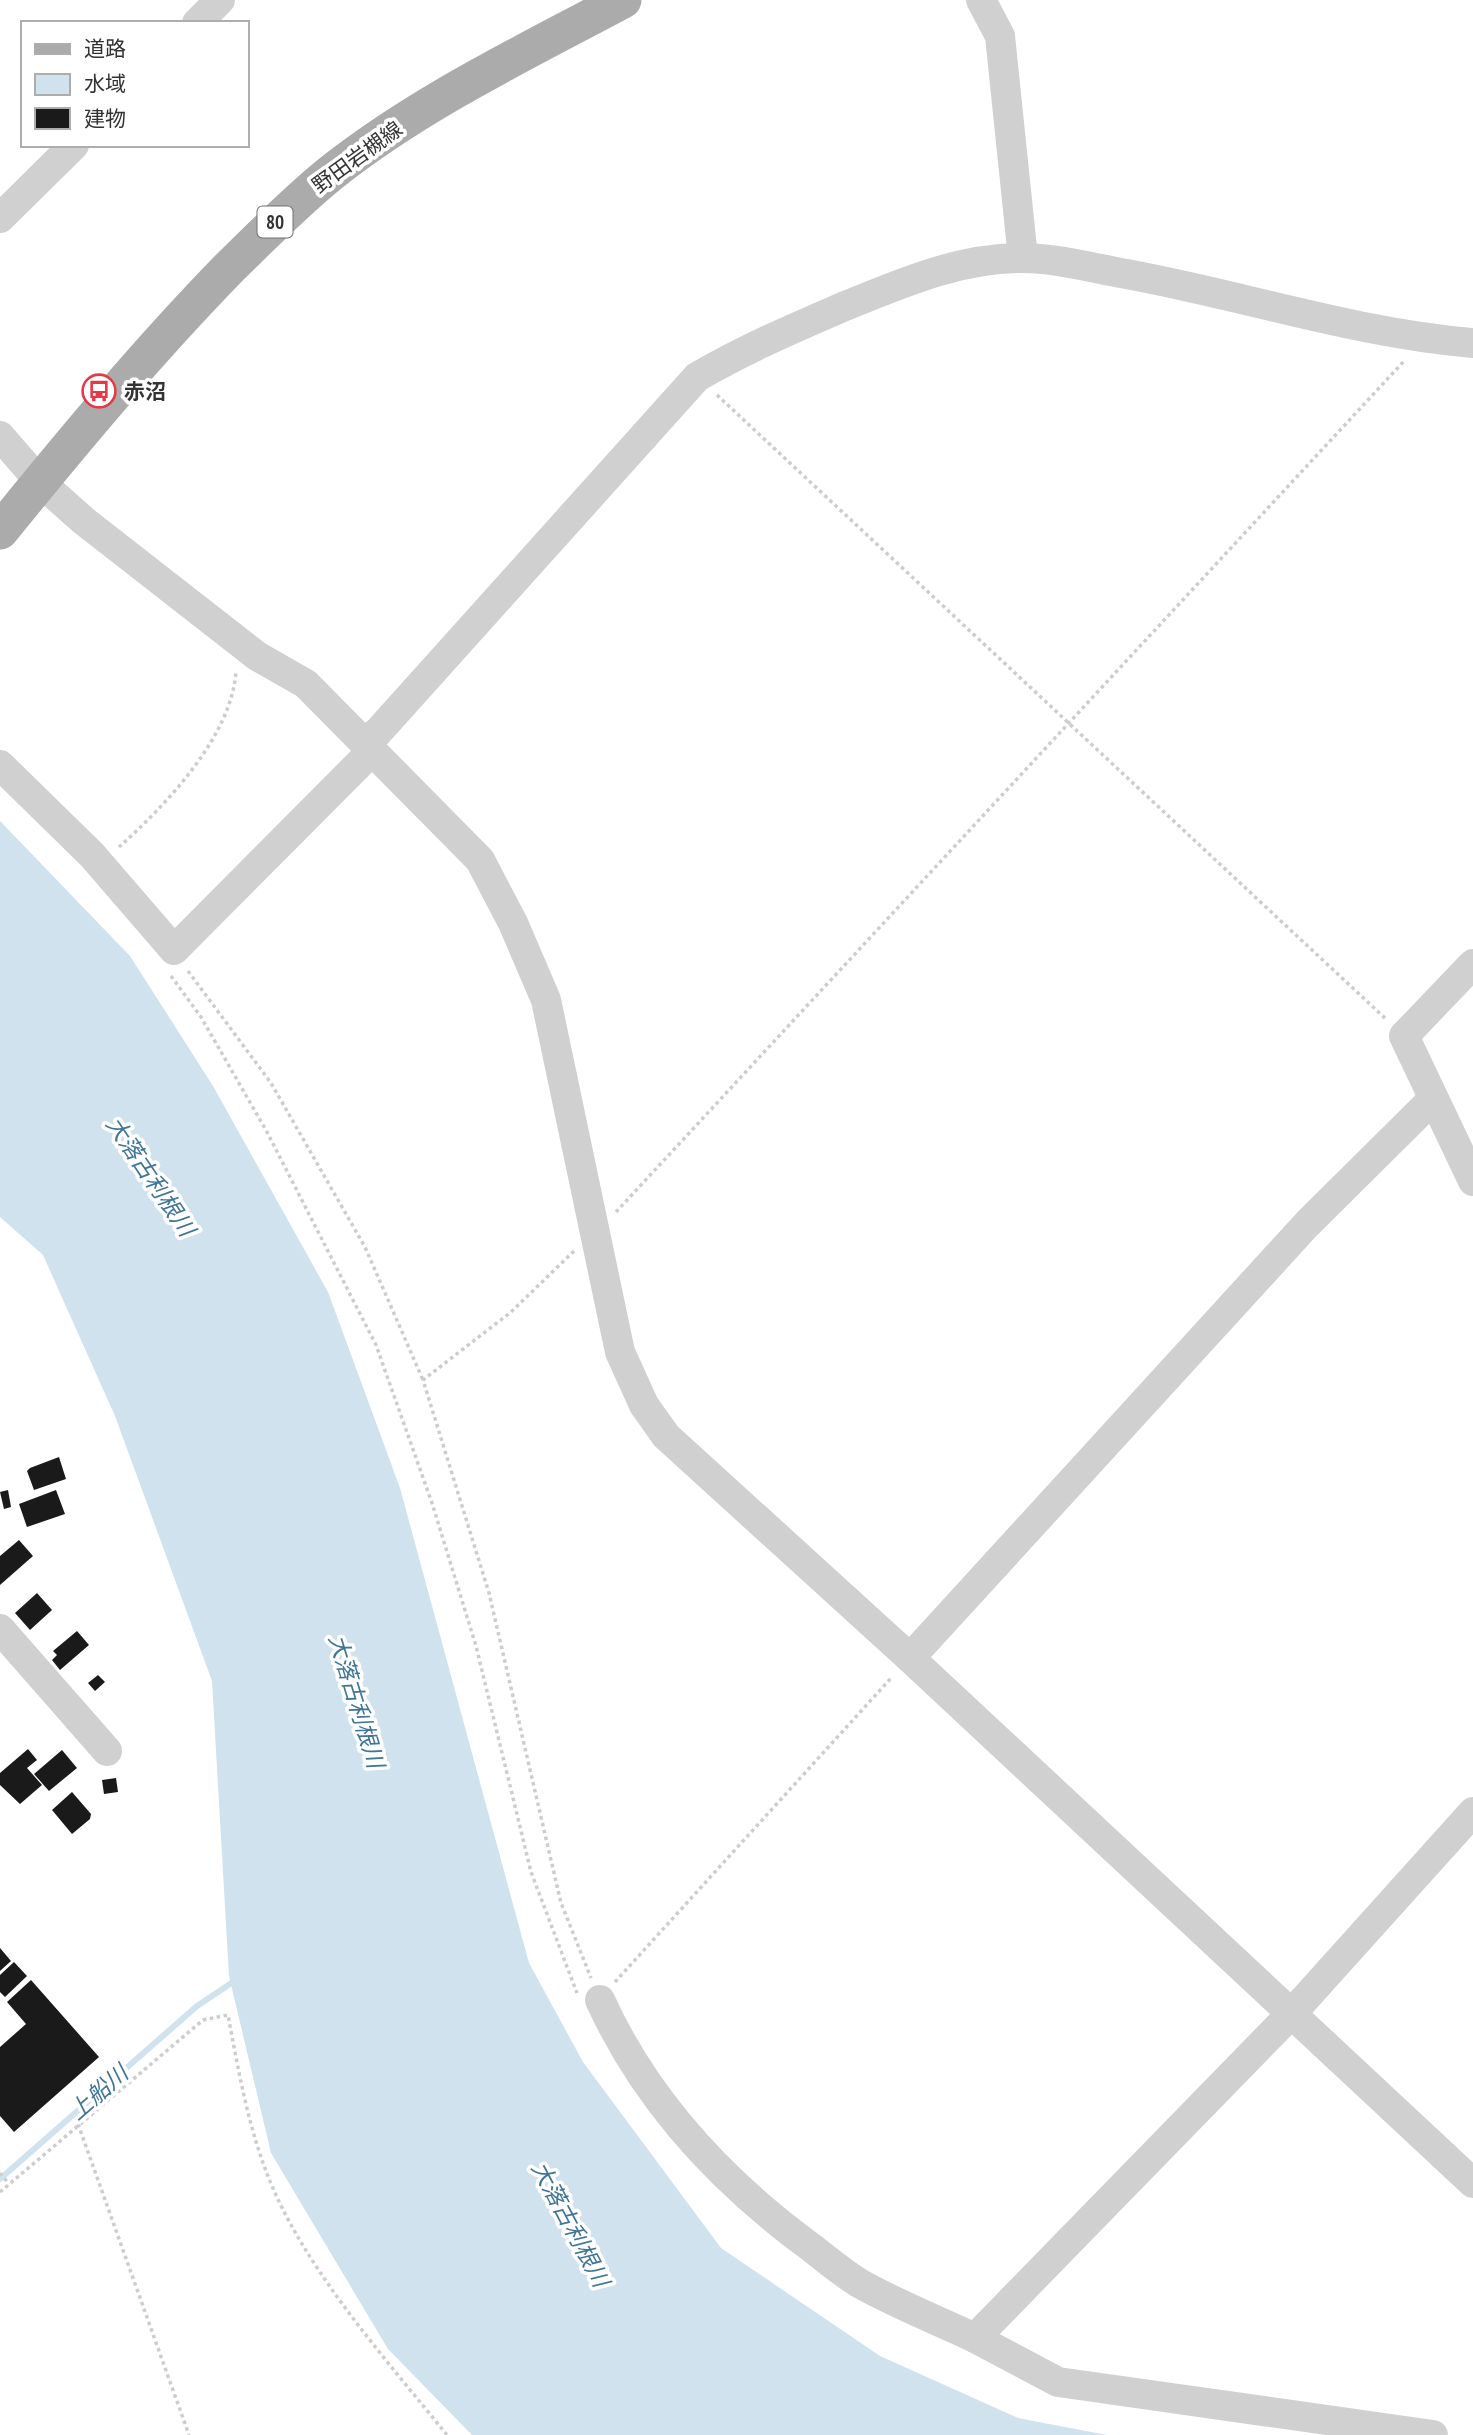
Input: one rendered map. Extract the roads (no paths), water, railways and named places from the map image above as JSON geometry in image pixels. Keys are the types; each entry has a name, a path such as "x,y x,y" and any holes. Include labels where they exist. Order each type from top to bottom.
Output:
{"main road":[{"name":"野田岩槻線","path":"0,531 112,393 184,314 277,220 332,172 468,83 623,0"}],"street":[{"path":"199,21 220,0"},
{"path":"981,0 1000,36 1023,258"},
{"path":"0,218 72,147"},
{"path":"0,765 99,863 171,961 368,747 378,732 697,377 750,346 923,274 977,261 1023,258 1171,282 1351,326 1424,339 1473,343"},
{"path":"0,436 40,482 84,521 257,656 306,684 400,776 480,860 513,923 546,1000 620,1352 644,1405 666,1436 911,1658 1473,2183"},
{"path":"1473,964 1404,1036 1473,1181"},
{"path":"911,1658 1307,1224 1433,1098"},
{"path":"0,1629 107,1751"},
{"path":"975,2338 1293,2012 1473,1812"},
{"path":"600,2000 621,2045 656,2096 712,2163 740,2191 858,2283 975,2338 1058,2382 1433,2435"}],"water":[{"name":"大落古利根川","path":"0,821 130,956 213,1086 328,1292 400,1488 529,1963 583,2062 721,2248 880,2356 1018,2418 1107,2435 472,2435 388,2349 271,2153 229,1976 212,1681 115,1416 43,1255 0,1217"}],"waterway":[{"name":"上船川","path":"0,2179 197,2006 236,1980"}],"place":[{"name":"赤沼","path":"99,391"}]}
